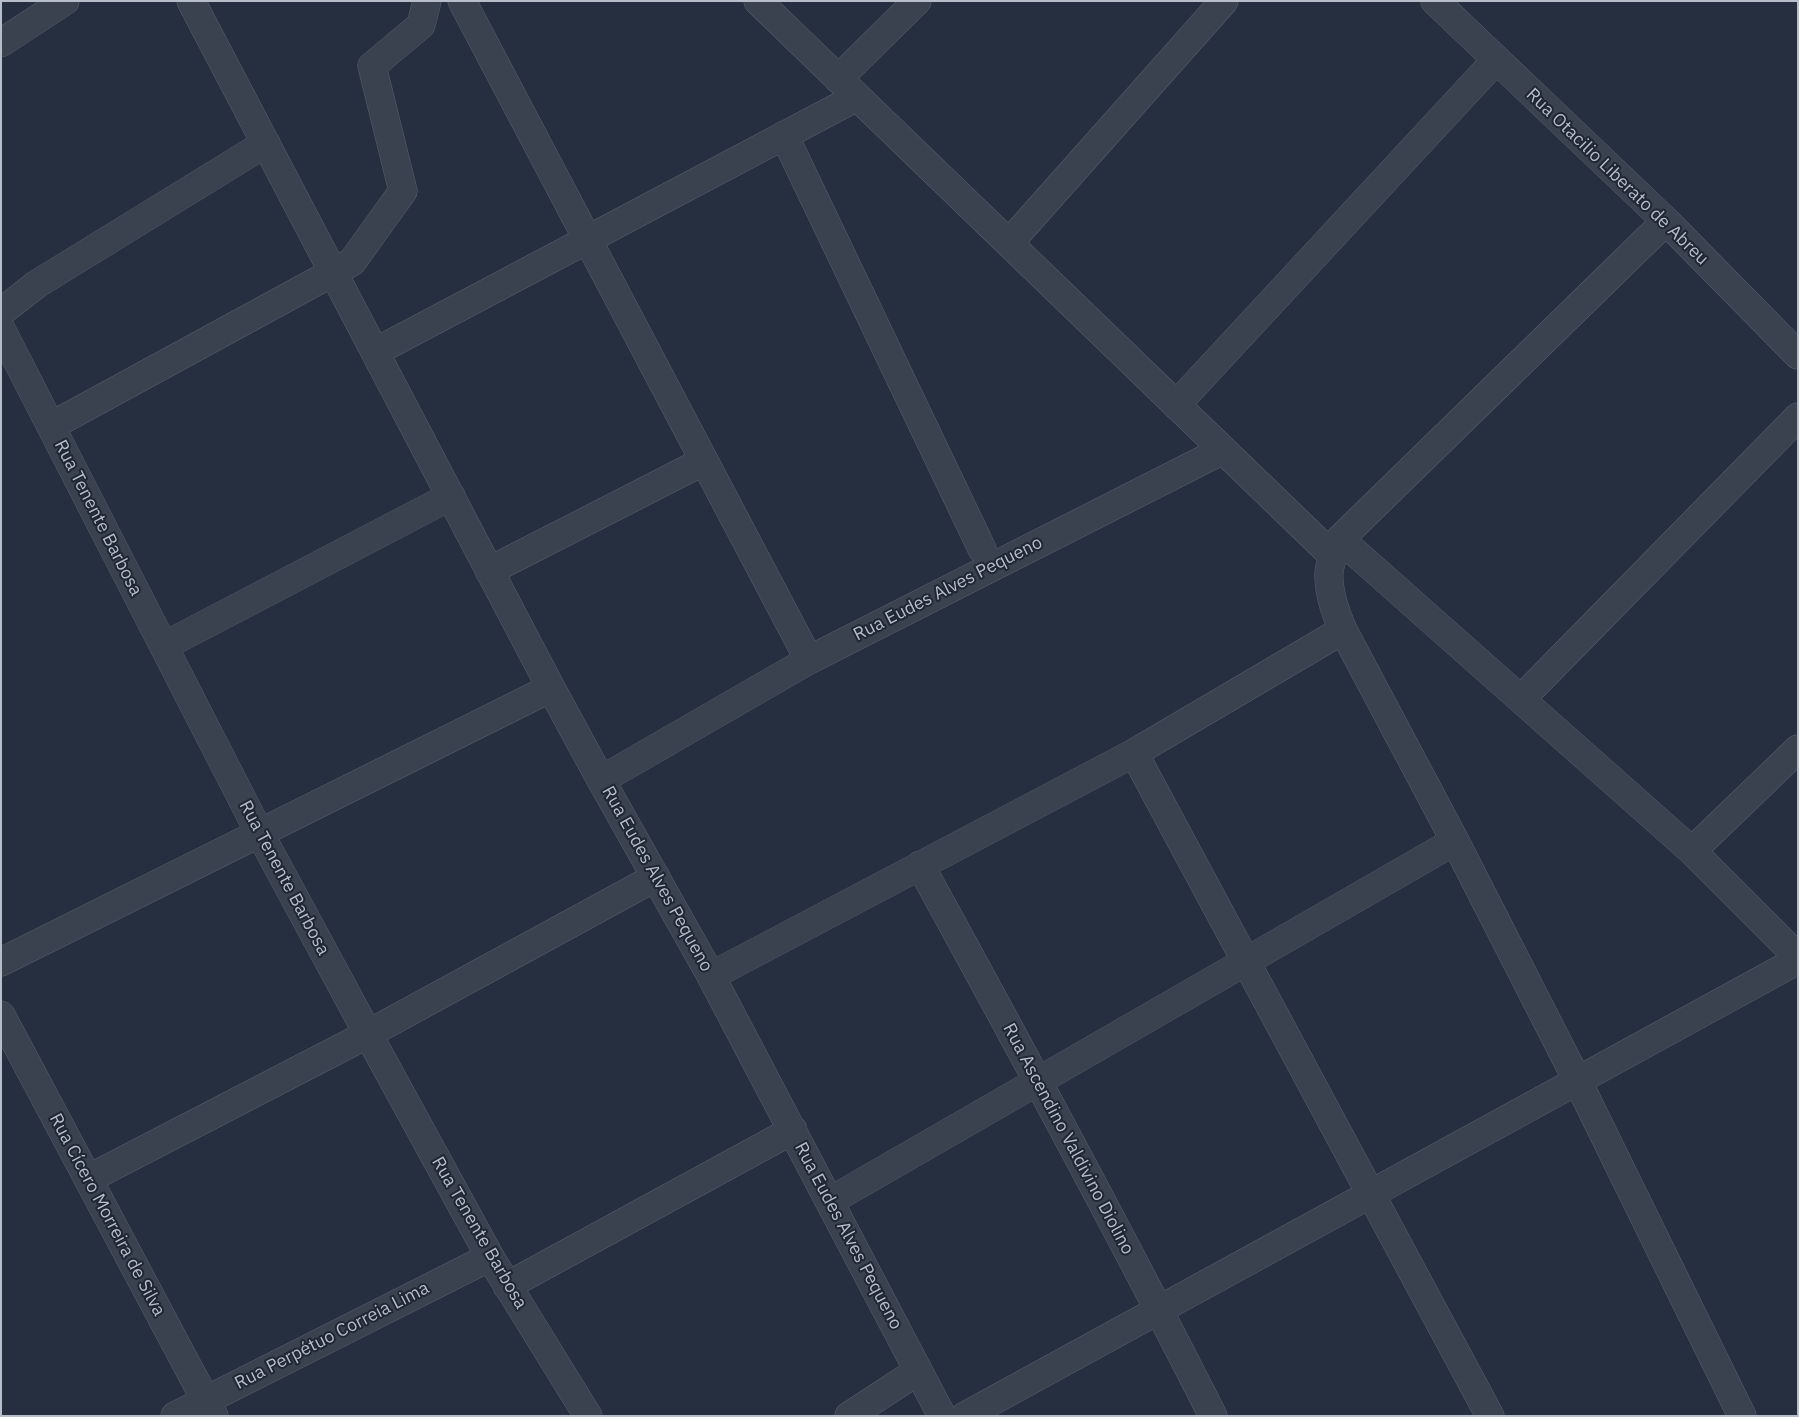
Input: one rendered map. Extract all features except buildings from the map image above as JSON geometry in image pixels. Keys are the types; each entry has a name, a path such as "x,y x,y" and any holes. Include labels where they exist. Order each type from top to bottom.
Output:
{"street":[{"path":"1,43 65,1"},
{"path":"191,1 550,688 601,780"},
{"path":"51,426 352,262 403,191 372,66 421,25 428,1"},
{"path":"462,1 809,660"},
{"path":"758,1 1223,450 1336,547 1521,699 1692,851 1798,959 965,1416"},
{"path":"375,352 784,135 848,88 917,1"},
{"path":"1009,243 1224,1"},
{"name":"Rua Otacilio Liberato de Abreu","path":"1434,1 1666,221 1798,355"},
{"path":"1176,404 1496,60"},
{"path":"784,135 982,549"},
{"path":"1,312 37,284 266,143"},
{"path":"1666,221 1336,547 1329,572 1335,613 1342,630 1455,840 1577,1080 1742,1416"},
{"name":"Rua Tenente Barbosa","path":"1,328 259,832 490,1257 588,1416"},
{"path":"1521,699 1798,417"},
{"name":"Rua Eudes Alves Pequeno","path":"942,1416 711,976 601,780 809,660 1223,450"},
{"path":"489,571 704,461"},
{"path":"164,646 450,496"},
{"path":"711,976 1134,753 1342,630"},
{"path":"1,962 550,688"},
{"path":"1692,851 1798,750"},
{"path":"1134,753 1490,1416"},
{"path":"830,1201 1455,840"},
{"name":"Rua Ascendino Valdivino Diolino","path":"920,865 1038,1081 1213,1416"},
{"path":"88,1179 368,1034 656,878"},
{"name":"Rua Cícero Morreira de Silva","path":"1,1015 210,1408"},
{"path":"507,1286 793,1130"},
{"name":"Rua Perpétuo Correia Lima","path":"175,1416 210,1408 490,1257"},
{"path":"849,1416 918,1371"}]}
